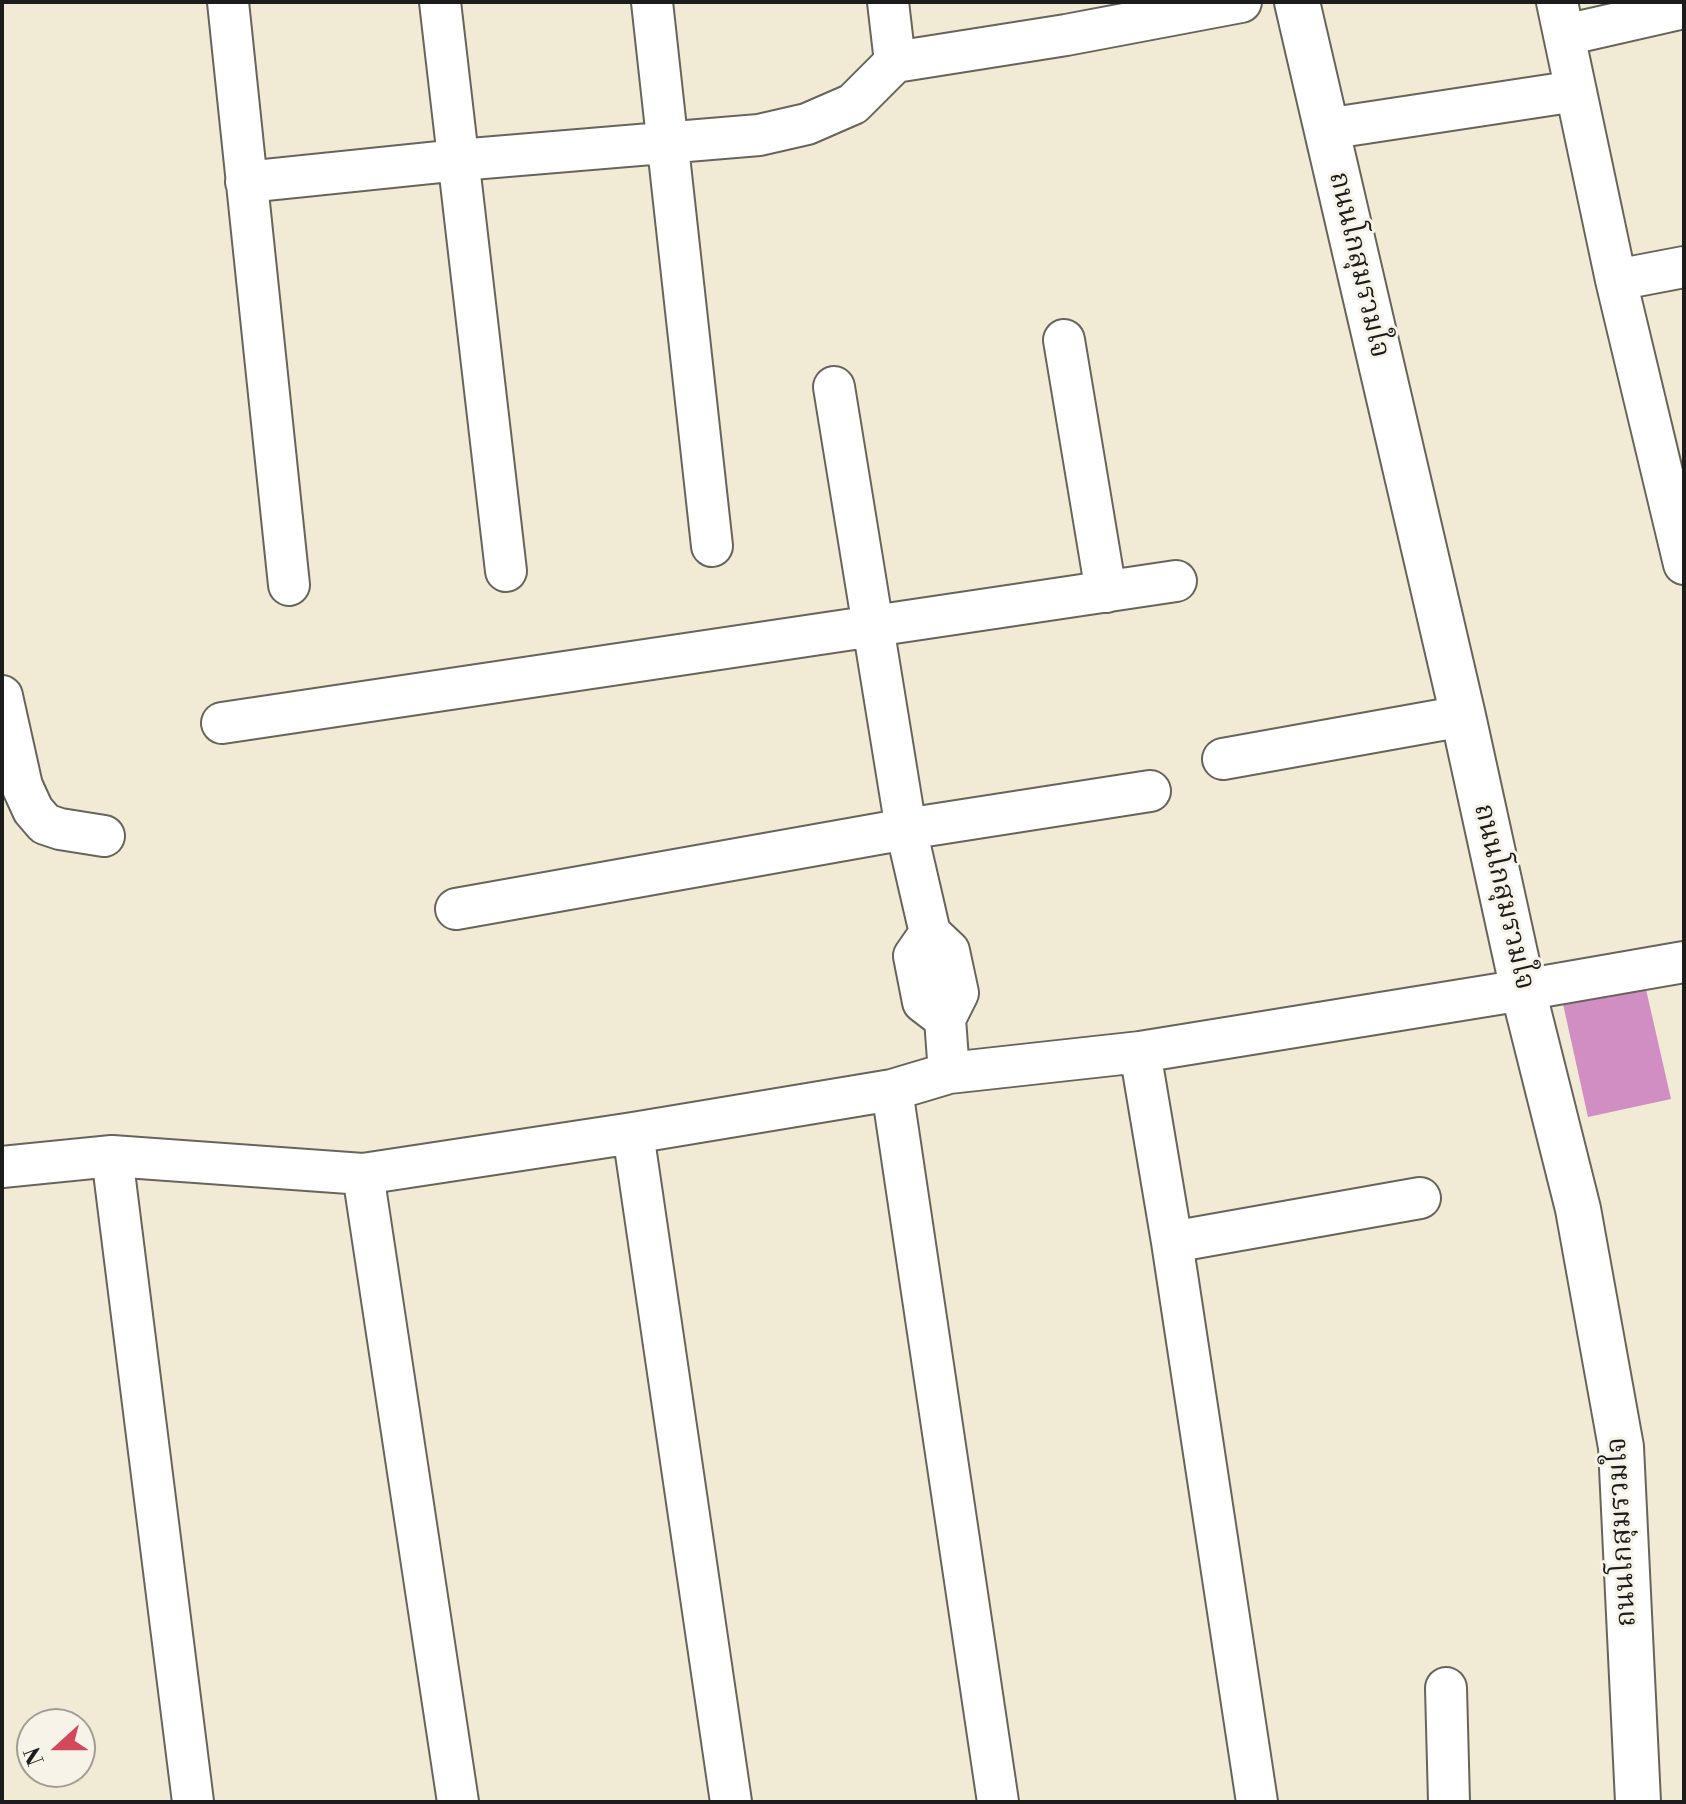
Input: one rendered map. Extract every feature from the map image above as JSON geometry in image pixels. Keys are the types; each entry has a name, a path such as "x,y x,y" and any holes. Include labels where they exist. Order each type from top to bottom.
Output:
{"street":[{"path":"228,2 289,585"},
{"path":"440,2 506,571"},
{"path":"652,2 712,546"},
{"path":"888,2 895,62"},
{"path":"246,182 459,160 759,135 807,124 853,104 895,62 1144,12 1241,2"},
{"name":"ถนนโกสุมรวมใจ","path":"1297,2 1463,716 1523,990 1578,1209 1621,1447 1638,1802"},
{"path":"1684,8 1561,18 1616,280 1684,564"},
{"path":"1326,129 1576,91"},
{"path":"1616,280 1684,267"},
{"path":"1064,340 1106,592"},
{"path":"834,387 906,829 930,933 949,951 958,993 945,1019 949,1073"},
{"path":"222,723 1176,581"},
{"path":"2,696 22,786 33,810 45,824 104,836"},
{"path":"1223,759 1463,716"},
{"path":"456,909 906,829 1150,791"},
{"path":"2,1167 112,1156 363,1174 892,1090 949,1073 1140,1052 1684,962"},
{"path":"1140,1052 1257,1802"},
{"path":"892,1090 998,1802"},
{"path":"633,1133 731,1802"},
{"path":"112,1156 193,1802"},
{"path":"363,1174 458,1802"},
{"path":"1172,1242 1420,1198"},
{"path":"1446,1688 1449,1802"}],"building":[{"path":"1645,985 1671,1099 1588,1117 1563,1004"}]}
